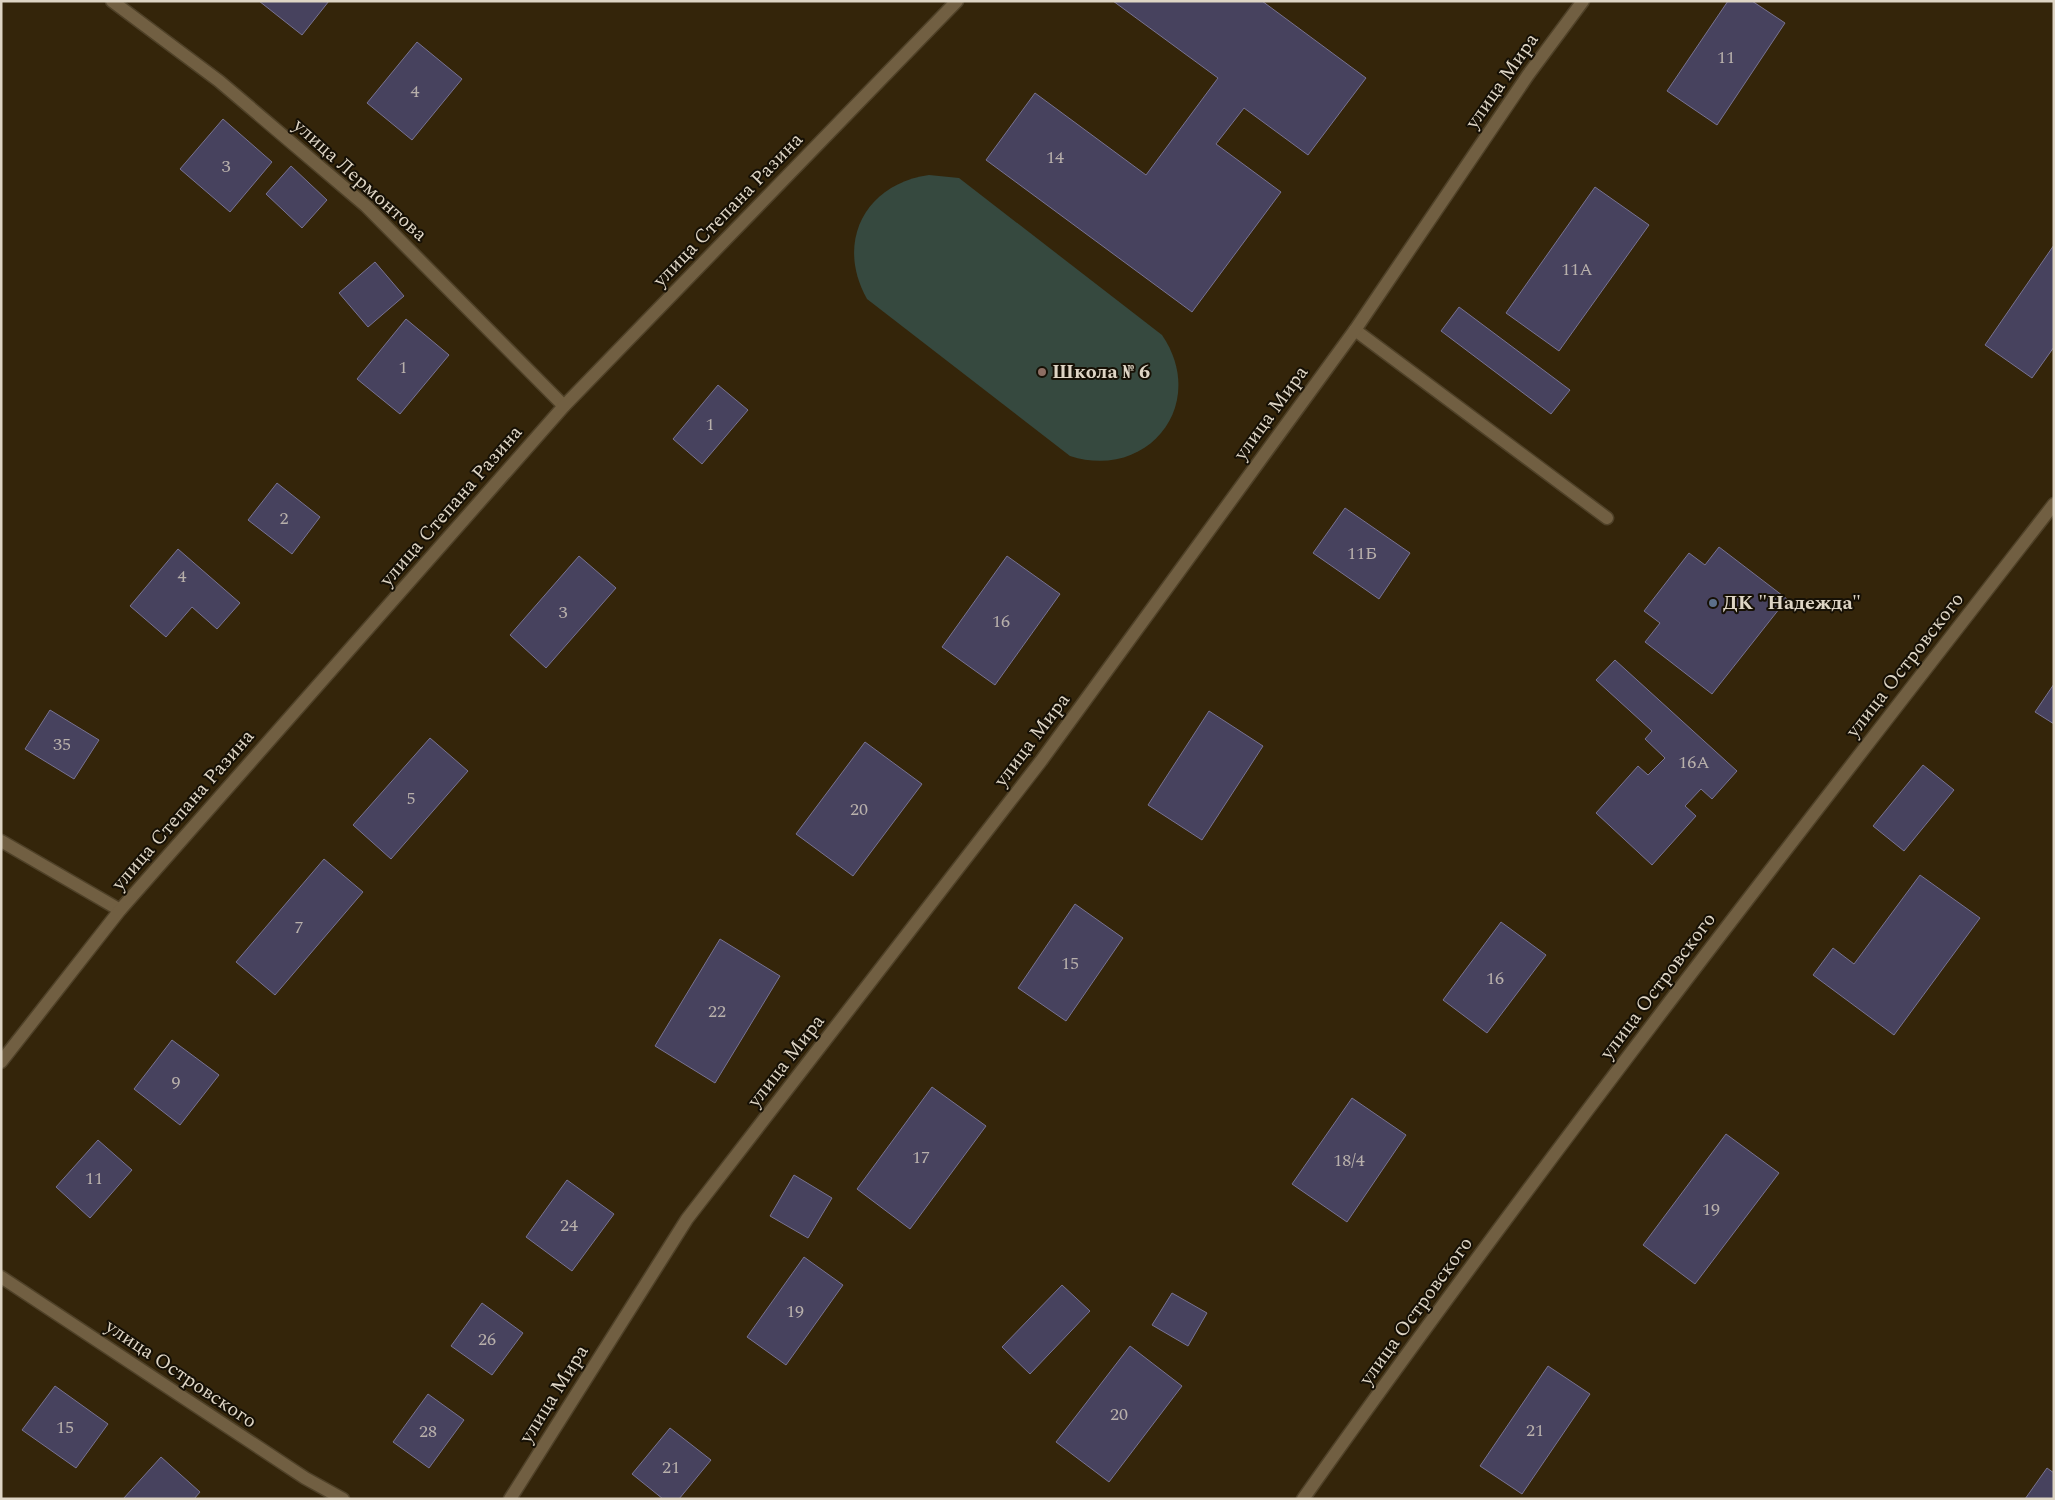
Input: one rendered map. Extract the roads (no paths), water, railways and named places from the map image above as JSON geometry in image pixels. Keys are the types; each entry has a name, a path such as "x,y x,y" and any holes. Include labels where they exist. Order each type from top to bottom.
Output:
{"street":[{"name":"улица Лермонтова","path":"112,1 219,81 366,206 564,406"},
{"name":"улица Степана Разина","path":"1,1062 120,910 564,406 957,1"},
{"name":"улица Мира","path":"510,1499 687,1219 1041,761 1354,330 1528,75 1583,1"},
{"path":"1354,330 1607,518"},
{"name":"улица Островского","path":"1303,1499 1431,1321 1750,895 2054,504"},
{"path":"1,841 120,910"},
{"name":"улица Островского","path":"1,1277 305,1478 343,1499"}],"place":[{"name":"Школа № 6","path":"1042,372"},
{"name":"ДК \"Надежда\"","path":"1713,603"}]}
